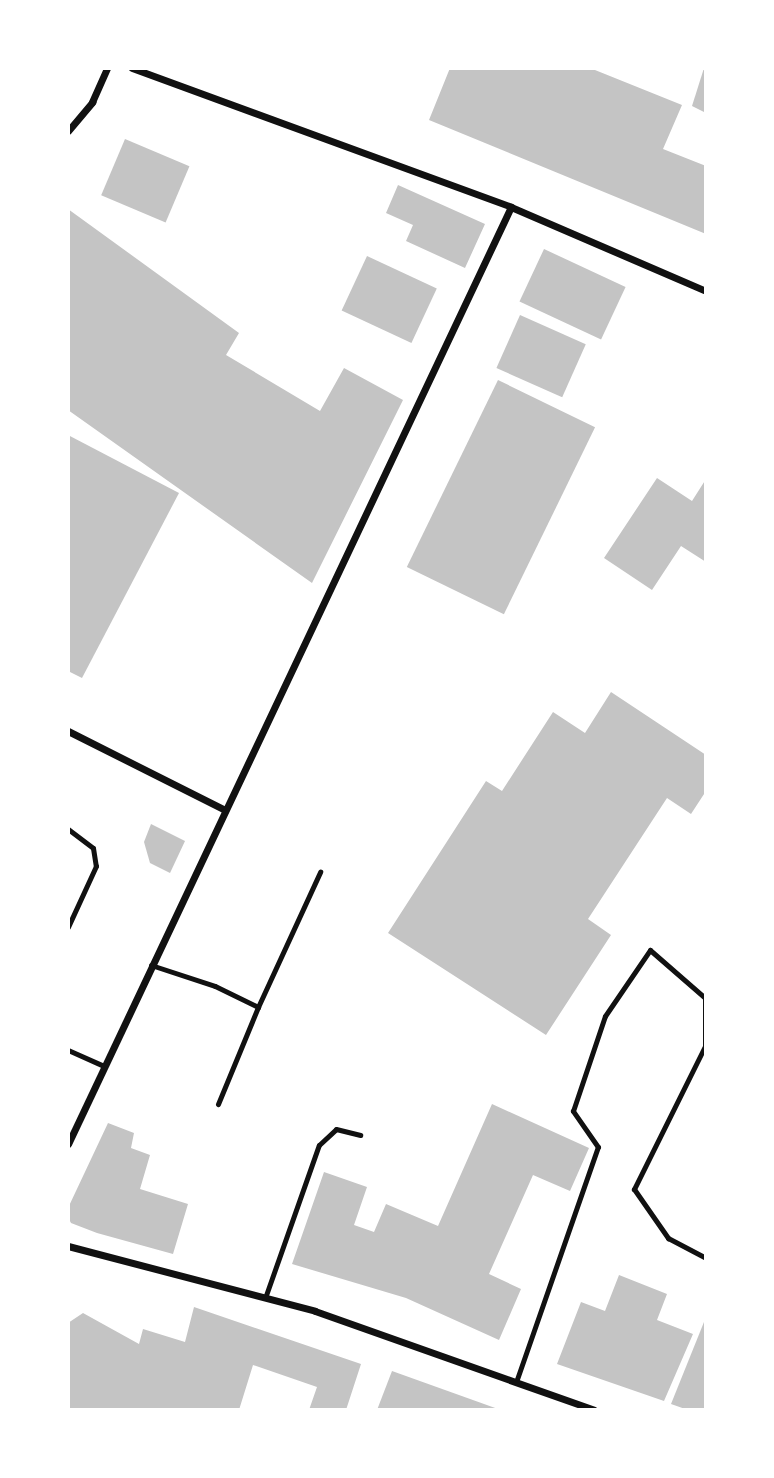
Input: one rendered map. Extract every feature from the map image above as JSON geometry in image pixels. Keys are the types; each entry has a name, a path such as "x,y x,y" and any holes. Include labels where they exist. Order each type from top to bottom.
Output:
{"street":[{"path":"68,131 92,102 107,68"},
{"path":"132,68 512,207 706,291"},
{"path":"68,1144 223,809 512,207"},
{"path":"68,732 223,809"},
{"path":"68,1246 315,1311 594,1410"}],"lane":[{"path":"68,830 93,848 96,866 68,928"},
{"path":"218,1104 258,1007 320,872"},
{"path":"516,1382 598,1147 573,1111 605,1016 650,950 705,998 705,1046 634,1189 668,1238 706,1258"},
{"path":"151,965 215,986 258,1007"},
{"path":"68,1050 104,1066"},
{"path":"265,1298 319,1145 337,1129 360,1135"}],"building":[{"path":"450,68 590,68 682,105 663,149 706,166 706,234 429,120"},
{"path":"706,68 706,113 692,106"},
{"path":"125,139 189,166 166,223 101,195"},
{"path":"398,185 485,224 465,268 406,241 413,225 386,213"},
{"path":"68,209 239,333 226,355 320,411 344,368 403,400 312,583 68,410"},
{"path":"544,249 626,287 601,340 519,302"},
{"path":"367,256 437,289 411,343 342,310"},
{"path":"520,315 586,344 562,397 496,368"},
{"path":"498,380 595,427 504,614 407,567"},
{"path":"68,435 179,493 82,678 68,671"},
{"path":"657,478 692,501 706,479 706,562 681,546 652,590 604,558"},
{"path":"611,692 706,755 706,791 691,814 667,798 588,919 611,935 546,1035 388,933 486,781 502,791 553,712 585,733"},
{"path":"151,824 185,841 170,873 150,863 144,842"},
{"path":"492,1104 589,1148 570,1191 533,1175 489,1274 521,1289 499,1340 406,1298 292,1264 324,1172 367,1187 354,1225 374,1232 386,1204 438,1226"},
{"path":"108,1123 134,1133 131,1148 150,1155 140,1189 188,1204 173,1254 97,1233 71,1223 68,1217 68,1208"},
{"path":"619,1275 667,1294 657,1320 693,1334 664,1401 557,1364 581,1302 605,1311"},
{"path":"194,1307 361,1364 346,1410 309,1410 317,1387 253,1365 239,1410 68,1410 68,1323 83,1313 139,1344 143,1329 185,1342"},
{"path":"706,1317 706,1410 688,1410 671,1404"},
{"path":"392,1371 498,1409 498,1410 377,1410"}]}
